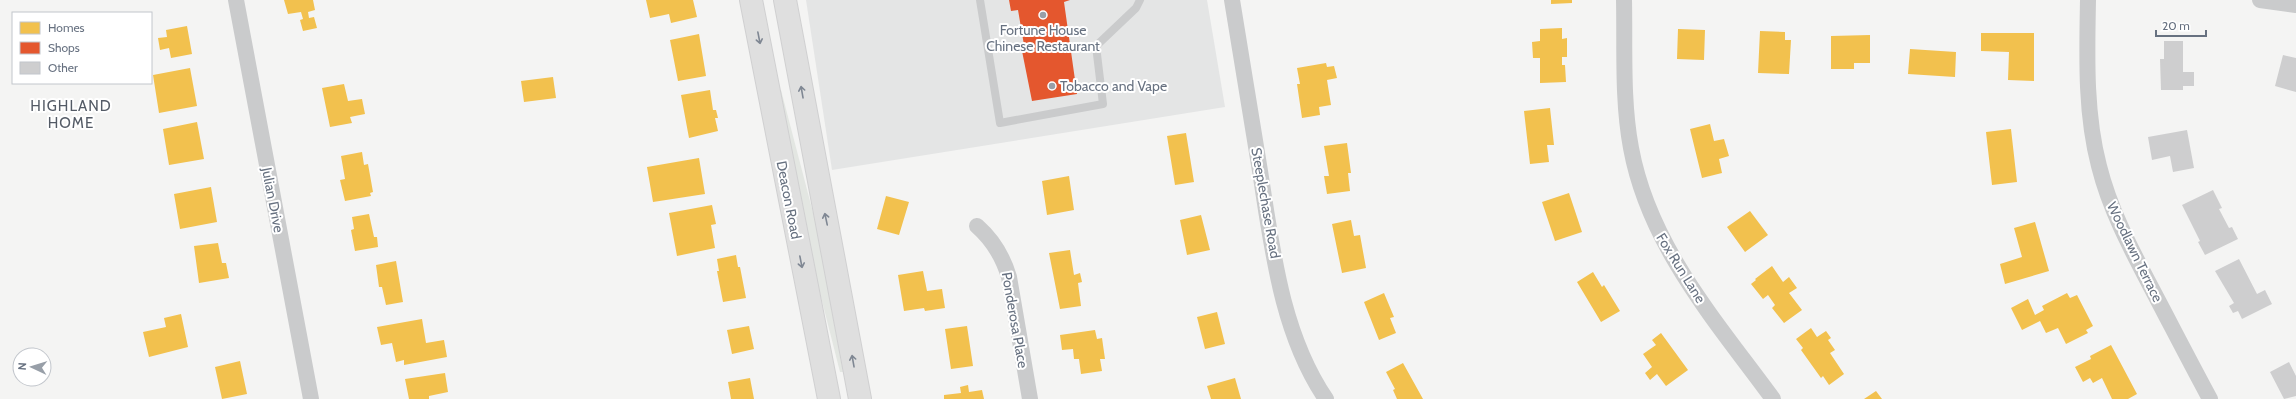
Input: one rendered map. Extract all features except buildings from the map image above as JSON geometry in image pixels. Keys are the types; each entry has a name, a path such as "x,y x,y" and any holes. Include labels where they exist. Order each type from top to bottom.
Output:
{"main road":[{"name":"Deacon Road","path":"751,0 829,399"},
{"path":"785,0 860,399"}],"street":[{"name":"Julian Drive","path":"236,0 311,399"},
{"name":"Steeplechase Road","path":"1232,0 1269,227 1281,287 1303,357 1326,399"},
{"name":"Fox Run Lane","path":"1624,0 1626,110 1631,148 1640,186 1652,221 1668,252 1687,282 1773,399"},
{"name":"Woodlawn Terrace","path":"2088,0 2089,99 2092,129 2099,166 2110,202 2124,237 2210,399"},
{"path":"2260,0 2296,5"},
{"name":"Ponderosa Place","path":"977,226 995,246 1004,262 1009,277 1030,399"}],"lane":[{"path":"980,0 1000,123 1103,104 1096,46 1136,8 1140,0"}],"shaded area":[{"path":"806,0 1207,0 1225,107 832,170"},
{"path":"781,90 816,224 843,372 840,372 804,230 778,91"}],"place":[{"name":"Fortune House Chinese Restaurant","path":"1043,15"},
{"name":"Tobacco and Vape","path":"1052,86"}],"district":[{"name":"HIGHLAND HOME","path":"71,114"}]}
